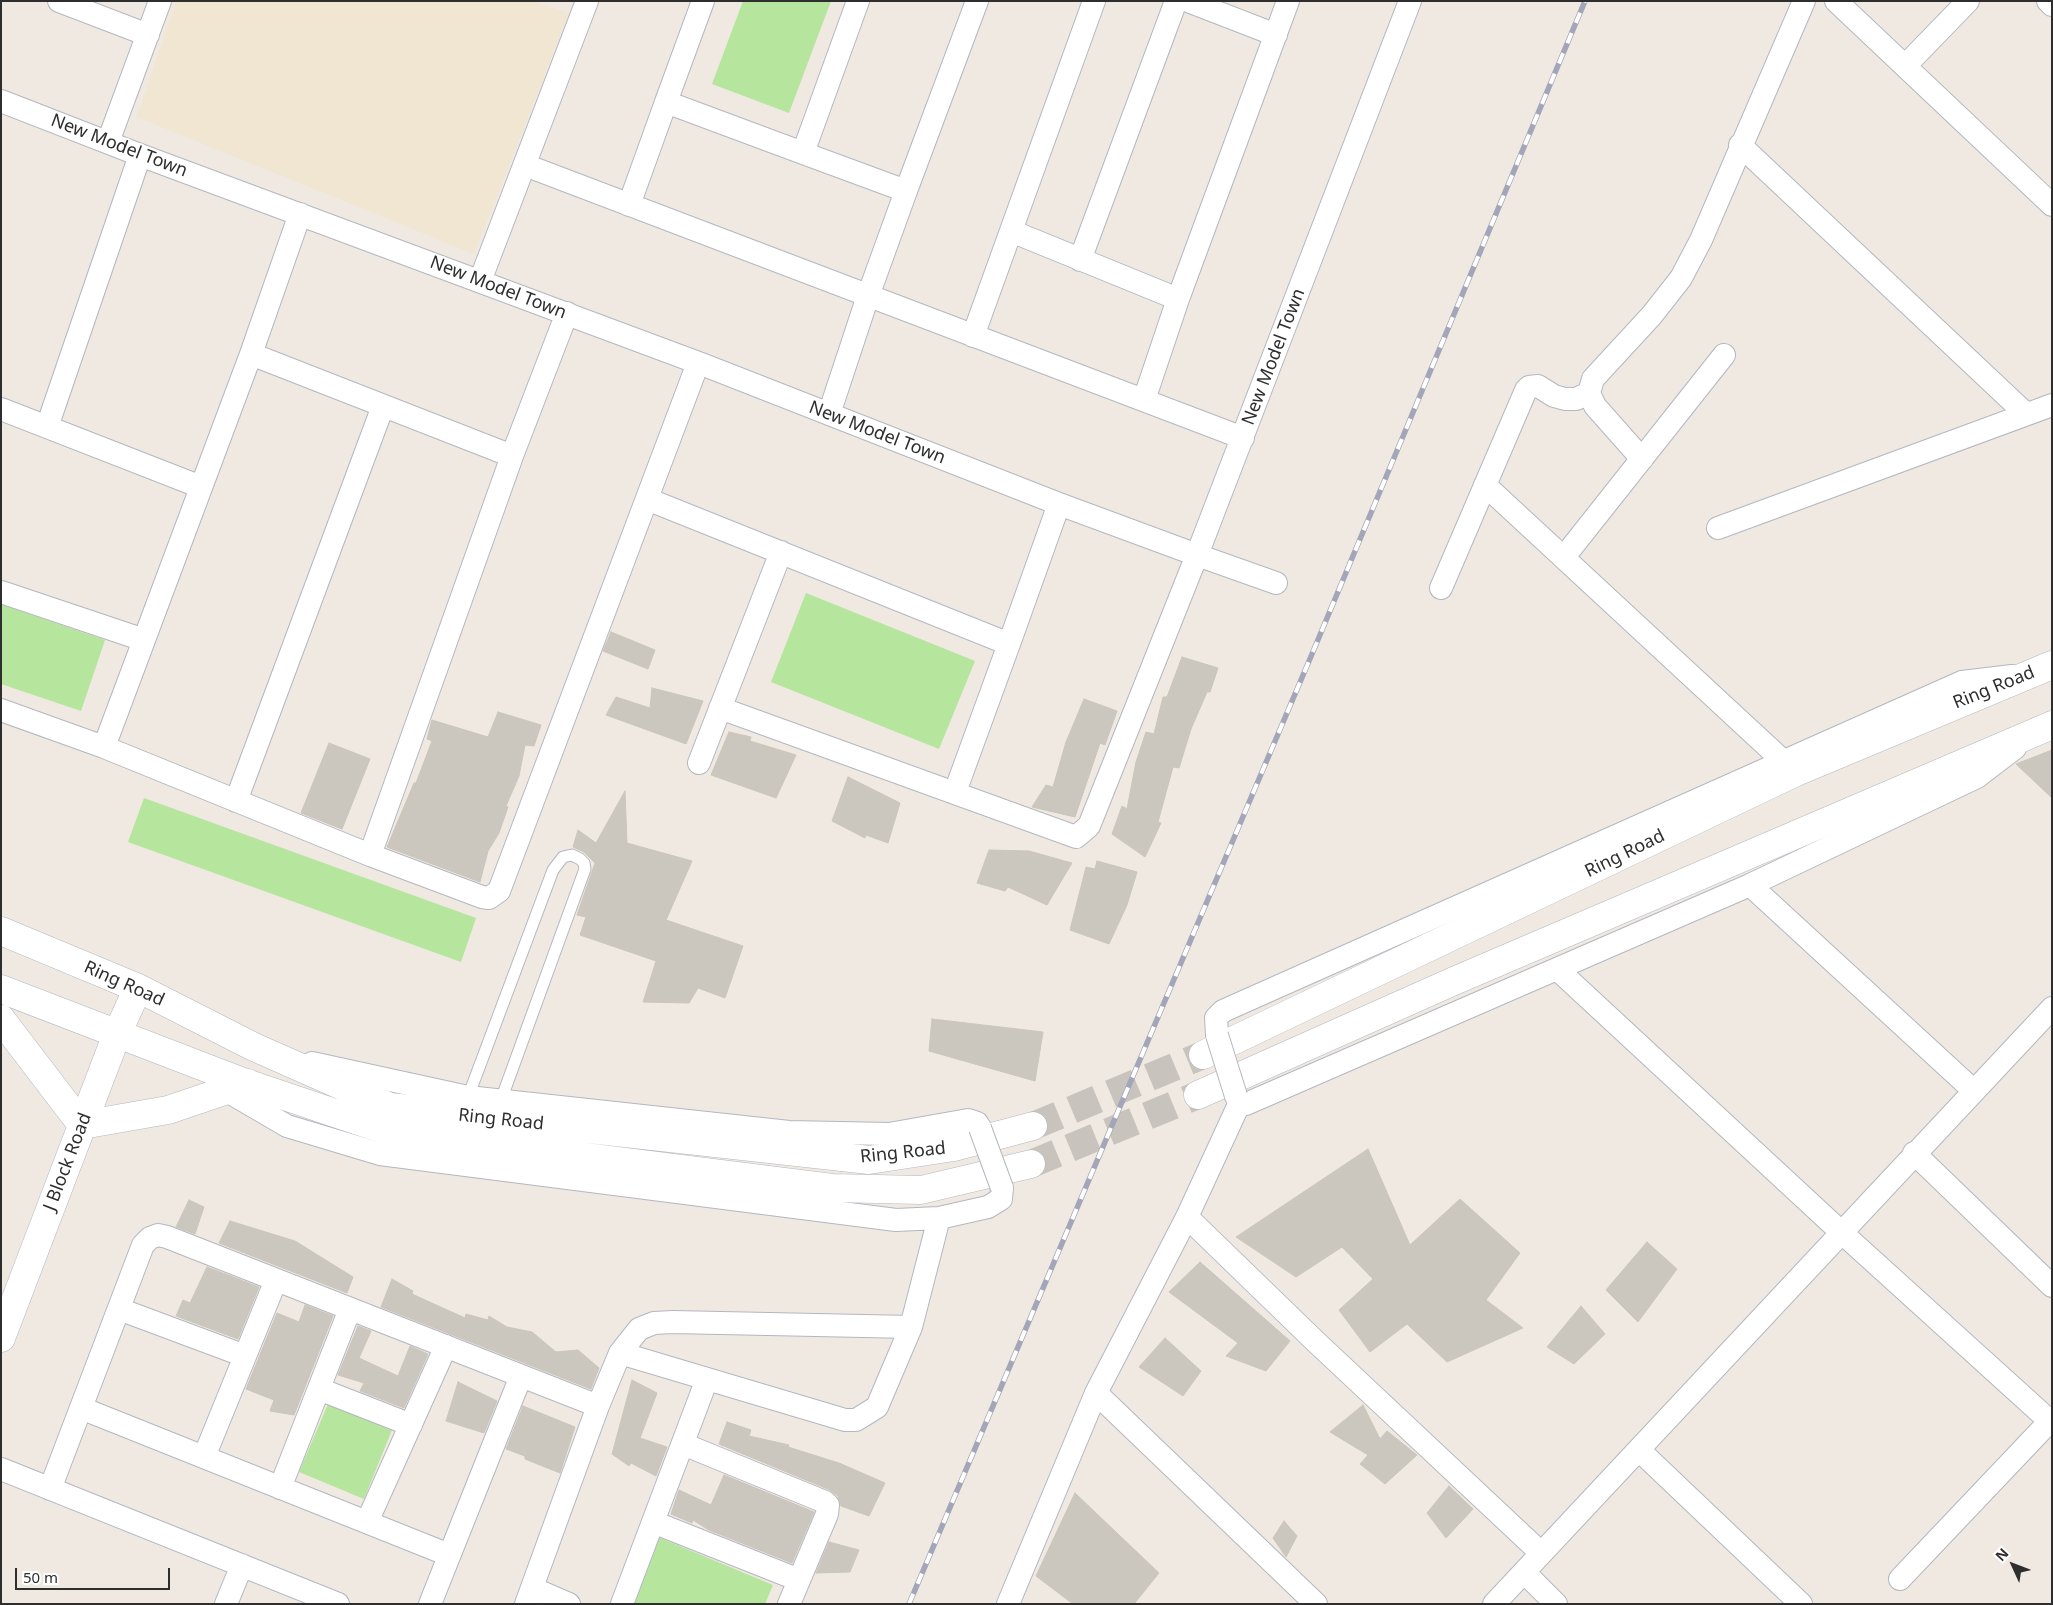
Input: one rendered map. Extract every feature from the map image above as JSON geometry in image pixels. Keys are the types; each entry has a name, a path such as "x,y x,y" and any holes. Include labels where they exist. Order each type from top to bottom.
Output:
{"street":[{"path":"59,1 148,35"},
{"path":"108,142 160,1"},
{"path":"480,281 587,1"},
{"path":"630,205 703,1"},
{"path":"804,152 858,1"},
{"path":"829,414 868,296 977,1"},
{"path":"973,336 1094,1"},
{"path":"1080,260 1176,1"},
{"path":"1188,1 1276,35"},
{"path":"1144,400 1178,299 1288,1"},
{"name":"New Model Town","path":"1,100 140,155 567,313 1060,504 1197,555 1410,1"},
{"path":"1642,458 1608,422 1589,393 1593,379 1652,315 1681,278 1701,240 1740,145 1804,1"},
{"path":"1836,1 2052,205"},
{"path":"1905,66 1968,1"},
{"path":"2048,1 2052,5"},
{"path":"666,102 804,152 906,192"},
{"path":"1740,145 2026,414"},
{"path":"47,427 140,155"},
{"path":"524,165 1243,438"},
{"path":"104,747 251,354 300,214"},
{"path":"1011,232 1178,299"},
{"path":"370,855 512,456 567,313"},
{"path":"251,354 512,456"},
{"path":"1564,557 1724,355"},
{"path":"1,710 104,747 370,855 489,898 499,891 698,363"},
{"path":"1441,588 1529,387 1538,386 1554,396 1565,399 1576,398 1589,393"},
{"path":"1718,528 2052,405"},
{"path":"236,801 383,406"},
{"path":"1,409 202,486"},
{"path":"1485,484 1782,760"},
{"path":"647,499 1010,644"},
{"path":"955,792 1060,504"},
{"path":"699,763 781,552"},
{"path":"720,708 1076,837 1084,831 1197,555 1276,583"},
{"path":"1,592 144,640"},
{"name":"Ring Road","path":"1210,1045 1796,772 2025,674 2052,665"},
{"path":"2025,674 1962,682 1782,760 1223,1011 1216,1018 1210,1045 1238,1099 1246,1104 1750,884 1977,777 2046,727"},
{"path":"1198,1095 1462,977 2046,727"},
{"path":"1750,884 1973,1090"},
{"name":"Ring Road","path":"1,931 138,988 254,1047 390,1107 869,1160 954,1147 1033,1126"},
{"path":"1557,969 1841,1232 2051,1422 1900,1579"},
{"name":"J Block Road","path":"2,1335 117,1034 138,988"},
{"name":"Ring Road","path":"1,990 117,1034 238,1087 394,1132 832,1188 921,1190 1031,1164"},
{"path":"1494,1604 1914,1153 2052,1008"},
{"path":"1,1019 82,1124 168,1110 238,1087 287,1126 380,1154 896,1220 938,1218 988,1208 1001,1198 1002,1188 980,1128 977,1123 968,1120 889,1134 789,1132 468,1097 342,1071 254,1047"},
{"path":"1008,1604 1096,1393 1187,1217 1238,1099"},
{"path":"1914,1153 2052,1286"},
{"path":"1187,1217 1315,1341 1541,1553"},
{"path":"620,1353 845,1420 856,1420 877,1407 911,1327 938,1218"},
{"path":"50,1489 143,1245 150,1238 158,1235 598,1406"},
{"path":"204,1457 276,1280"},
{"path":"119,1309 245,1356"},
{"path":"280,1488 350,1309"},
{"path":"569,1604 529,1596 598,1406 620,1353 639,1329 654,1323 673,1322 911,1327"},
{"path":"367,1522 446,1346"},
{"path":"430,1604 522,1376"},
{"path":"622,1604 707,1379"},
{"path":"319,1389 411,1425"},
{"path":"1096,1393 1316,1604"},
{"path":"81,1408 450,1555"},
{"path":"682,1444 826,1502 828,1514 789,1604"},
{"path":"1639,1450 1801,1604"},
{"path":"1,1470 338,1604"},
{"path":"653,1522 799,1580"},
{"path":"226,1604 242,1565"},
{"path":"1524,1572 1556,1604"}],"lane":[{"path":"468,1097 553,870 563,857 572,855 584,863 585,869 501,1100"}],"shaded area":[{"path":"176,1 533,1 569,13 474,254 137,117"}],"green space":[{"path":"743,1 831,1 789,113 712,84"},
{"path":"806,593 975,661 939,749 771,682"},
{"path":"1,604 105,640 81,711 1,684"},
{"path":"144,798 476,918 461,962 128,842"},
{"path":"328,1404 392,1430 364,1499 299,1472"},
{"path":"658,1537 773,1585 765,1604 629,1604"}],"building":[{"path":"611,632 655,650 648,669 603,651"},
{"path":"1182,657 1218,668 1210,692 1207,692 1191,729 1179,768 1173,767 1158,822 1161,823 1145,857 1112,834 1122,806 1127,809 1136,762 1146,732 1154,734 1163,697 1167,697"},
{"path":"652,688 703,701 686,744 606,715 616,697 650,708"},
{"path":"1084,699 1117,711 1105,745 1100,743 1075,817 1032,807 1046,785 1053,787 1066,742"},
{"path":"498,712 541,725 534,746 525,745 519,776 506,806 508,807 499,833 488,851 480,882 387,847 414,783 416,783 432,741 427,739 432,720 488,737"},
{"path":"729,732 751,737 750,741 796,755 776,798 711,775"},
{"path":"329,743 370,759 342,829 301,813"},
{"path":"2052,750 2052,798 2016,764"},
{"path":"848,777 900,803 888,843 866,835 865,838 832,821"},
{"path":"625,791 627,843 692,861 666,920 743,946 725,998 698,988 689,1003 643,1002 656,961 580,935 586,917 577,915 595,863 584,852 573,847 578,830 596,843"},
{"path":"989,850 1029,851 1072,863 1047,905 1008,887 1005,891 977,883"},
{"path":"1097,861 1137,872 1127,905 1109,944 1070,930 1086,867 1095,869"},
{"path":"932,1019 1043,1032 1035,1081 929,1051"},
{"path":"1368,1149 1410,1245 1460,1199 1520,1253 1486,1300 1523,1328 1447,1362 1407,1324 1370,1352 1339,1310 1373,1279 1342,1247 1296,1277 1236,1237"},
{"path":"189,1200 204,1207 195,1234 176,1227"},
{"path":"230,1221 295,1241 353,1277 347,1293 219,1243"},
{"path":"1647,1242 1677,1269 1638,1322 1606,1290"},
{"path":"1200,1262 1290,1341 1266,1371 1226,1356 1238,1343 1169,1292"},
{"path":"207,1267 259,1287 238,1339 176,1316 183,1300 190,1303"},
{"path":"392,1279 413,1291 412,1294 465,1318 466,1314 488,1320 489,1316 507,1327 532,1332 556,1352 578,1350 599,1368 591,1389 381,1307"},
{"path":"305,1305 333,1316 294,1415 270,1411 274,1400 246,1389 277,1313 299,1322"},
{"path":"1581,1306 1605,1334 1574,1364 1547,1347"},
{"path":"358,1326 371,1331 359,1358 398,1376 410,1346 428,1354 404,1408 360,1391 364,1383 338,1375"},
{"path":"1165,1338 1201,1371 1183,1396 1139,1367"},
{"path":"632,1380 657,1393 640,1438 667,1447 656,1476 631,1463 629,1466 612,1454"},
{"path":"458,1382 497,1401 484,1433 446,1421"},
{"path":"1363,1405 1380,1439 1387,1431 1417,1455 1385,1484 1360,1464 1368,1455 1330,1432"},
{"path":"523,1406 575,1427 560,1473 506,1449"},
{"path":"727,1422 751,1430 749,1436 789,1445 788,1447 839,1463 885,1483 869,1516 841,1506 838,1496 830,1490 719,1444"},
{"path":"724,1475 814,1512 792,1563 709,1530 693,1520 692,1523 671,1514 679,1490 711,1505"},
{"path":"1449,1486 1473,1509 1446,1538 1427,1513"},
{"path":"1075,1493 1159,1573 1134,1604 1073,1604 1036,1576"},
{"path":"1284,1521 1297,1536 1286,1557 1273,1538"},
{"path":"829,1542 859,1550 850,1572 816,1573"}],"tunnel":[{"path":"1033,1126 1203,1055"},
{"path":"1031,1164 1198,1095"}],"railway":[{"path":"909,1604 1312,654 1585,1"}]}
